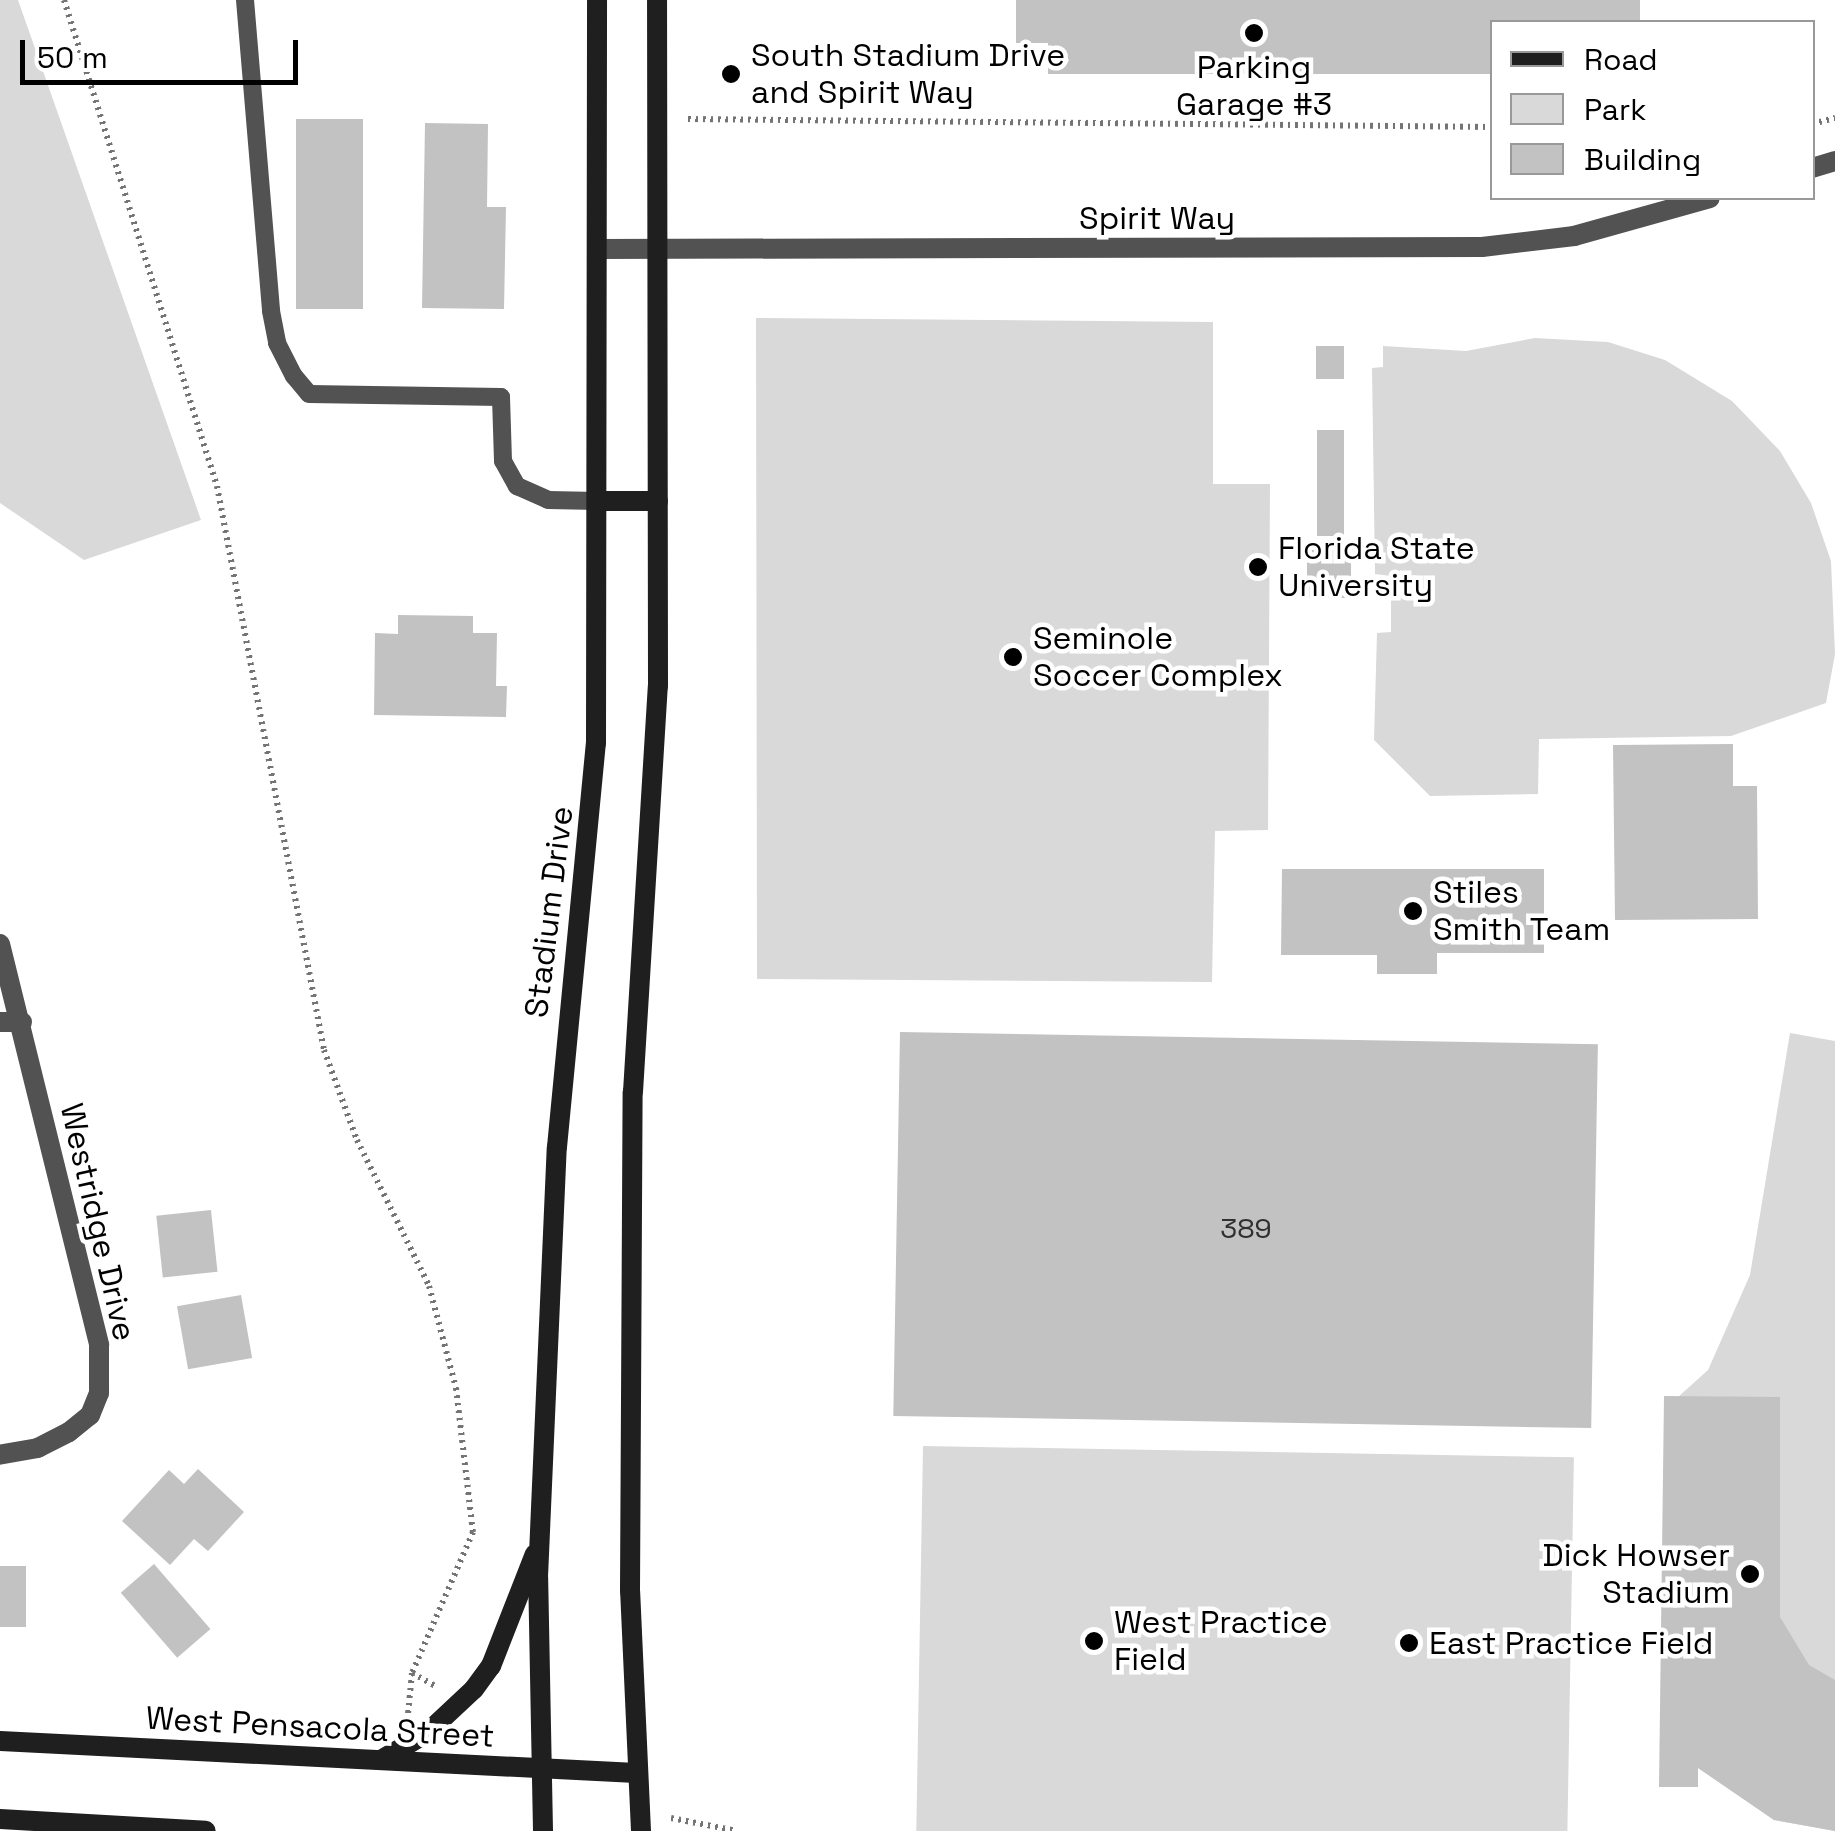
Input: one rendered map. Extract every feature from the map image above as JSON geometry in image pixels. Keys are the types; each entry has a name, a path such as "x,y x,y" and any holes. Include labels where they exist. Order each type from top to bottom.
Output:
{"main road":[{"name":"Stadium Drive","path":"543,1831 540,1544 561,1082 596,743 597,0"},
{"path":"640,1831 630,1592 632,1092 656,758 656,0"},
{"path":"598,500 658,501"},
{"path":"380,1760 426,1733 483,1678 540,1544"},
{"name":"West Pensacola Street","path":"0,1741 636,1773"},
{"path":"0,1819 206,1831"}],"street":[{"name":"Spirit Way","path":"598,248 1482,247 1574,236 1703,200"},
{"name":"Westridge Drive","path":"0,944 98,1345 99,1394 90,1415 69,1432 38,1448 0,1455"},
{"path":"0,1022 22,1022"}],"lane":[{"path":"245,0 270,310 277,343 294,376 309,394 501,397 503,460 517,486 548,500 598,500"}],"path":[{"path":"64,0 132,199 226,522 324,1050 357,1140 429,1286 458,1402 473,1532 412,1672 408,1718"},
{"path":"688,120 1490,127"},
{"path":"412,1672 447,1692"},
{"path":"672,1818 737,1831"}],"green space":[{"path":"0,0 18,0 201,520 84,560 0,503"},
{"name":"Seminole Soccer Complex","path":"756,318 1213,322 1213,484 1270,484 1268,830 1215,831 1212,982 757,979"},
{"path":"1535,338 1608,342 1665,360 1732,401 1780,451 1811,503 1831,561 1835,654 1826,703 1731,736 1539,739 1538,794 1430,796 1374,740 1377,633 1391,632 1391,576 1375,574 1372,368 1383,367 1383,346 1466,351"},
{"name":"Dick Howser Stadium","path":"1790,1033 1835,1041 1835,1831 1774,1820 1694,1765 1677,1398 1708,1370 1750,1275"},
{"path":"923,1446 1574,1457 1567,1831 916,1831"}],"building":[{"name":"Parking Garage #3","path":"1016,0 1640,0 1640,20 1490,20 1490,74 1048,74 1048,43 1016,43"},
{"path":"296,119 363,119 363,309 296,309"},
{"path":"425,123 488,124 487,207 506,207 504,309 422,308"},
{"path":"1316,346 1344,346 1344,379 1316,379"},
{"path":"1317,430 1344,430 1344,536 1317,536"},
{"path":"1307,548 1351,548 1351,598 1307,598"},
{"path":"398,615 473,616 473,633 497,633 496,686 507,686 506,717 374,715 375,633 398,634"},
{"path":"1733,744 1733,786 1757,786 1758,919 1615,920 1613,745"},
{"name":"Stiles Smith Team","path":"1282,869 1544,869 1544,953 1437,953 1437,974 1377,974 1377,955 1281,955"},
{"path":"900,1032 1598,1044 1591,1428 893,1416"},
{"path":"211,1210 217,1272 163,1277 156,1216"},
{"path":"241,1295 252,1358 188,1369 177,1306"},
{"path":"1664,1396 1780,1397 1780,1617 1809,1665 1835,1680 1835,1831 1774,1820 1698,1768 1698,1787 1659,1787"},
{"path":"198,1469 244,1512 208,1551 194,1539 170,1565 122,1521 169,1470 184,1484"},
{"path":"154,1564 210,1629 177,1658 121,1593"},
{"path":"0,1566 26,1566 26,1627 0,1627"}],"place":[{"name":"Parking Garage #3","path":"1254,33"},
{"name":"South Stadium Drive and Spirit Way","path":"731,74"},
{"name":"Florida State University","path":"1258,567"},
{"name":"Seminole Soccer Complex","path":"1013,657"},
{"name":"Stiles Smith Team","path":"1413,911"},
{"name":"Dick Howser Stadium","path":"1750,1574"},
{"name":"West Practice Field","path":"1094,1641"},
{"name":"East Practice Field","path":"1409,1643"}]}
